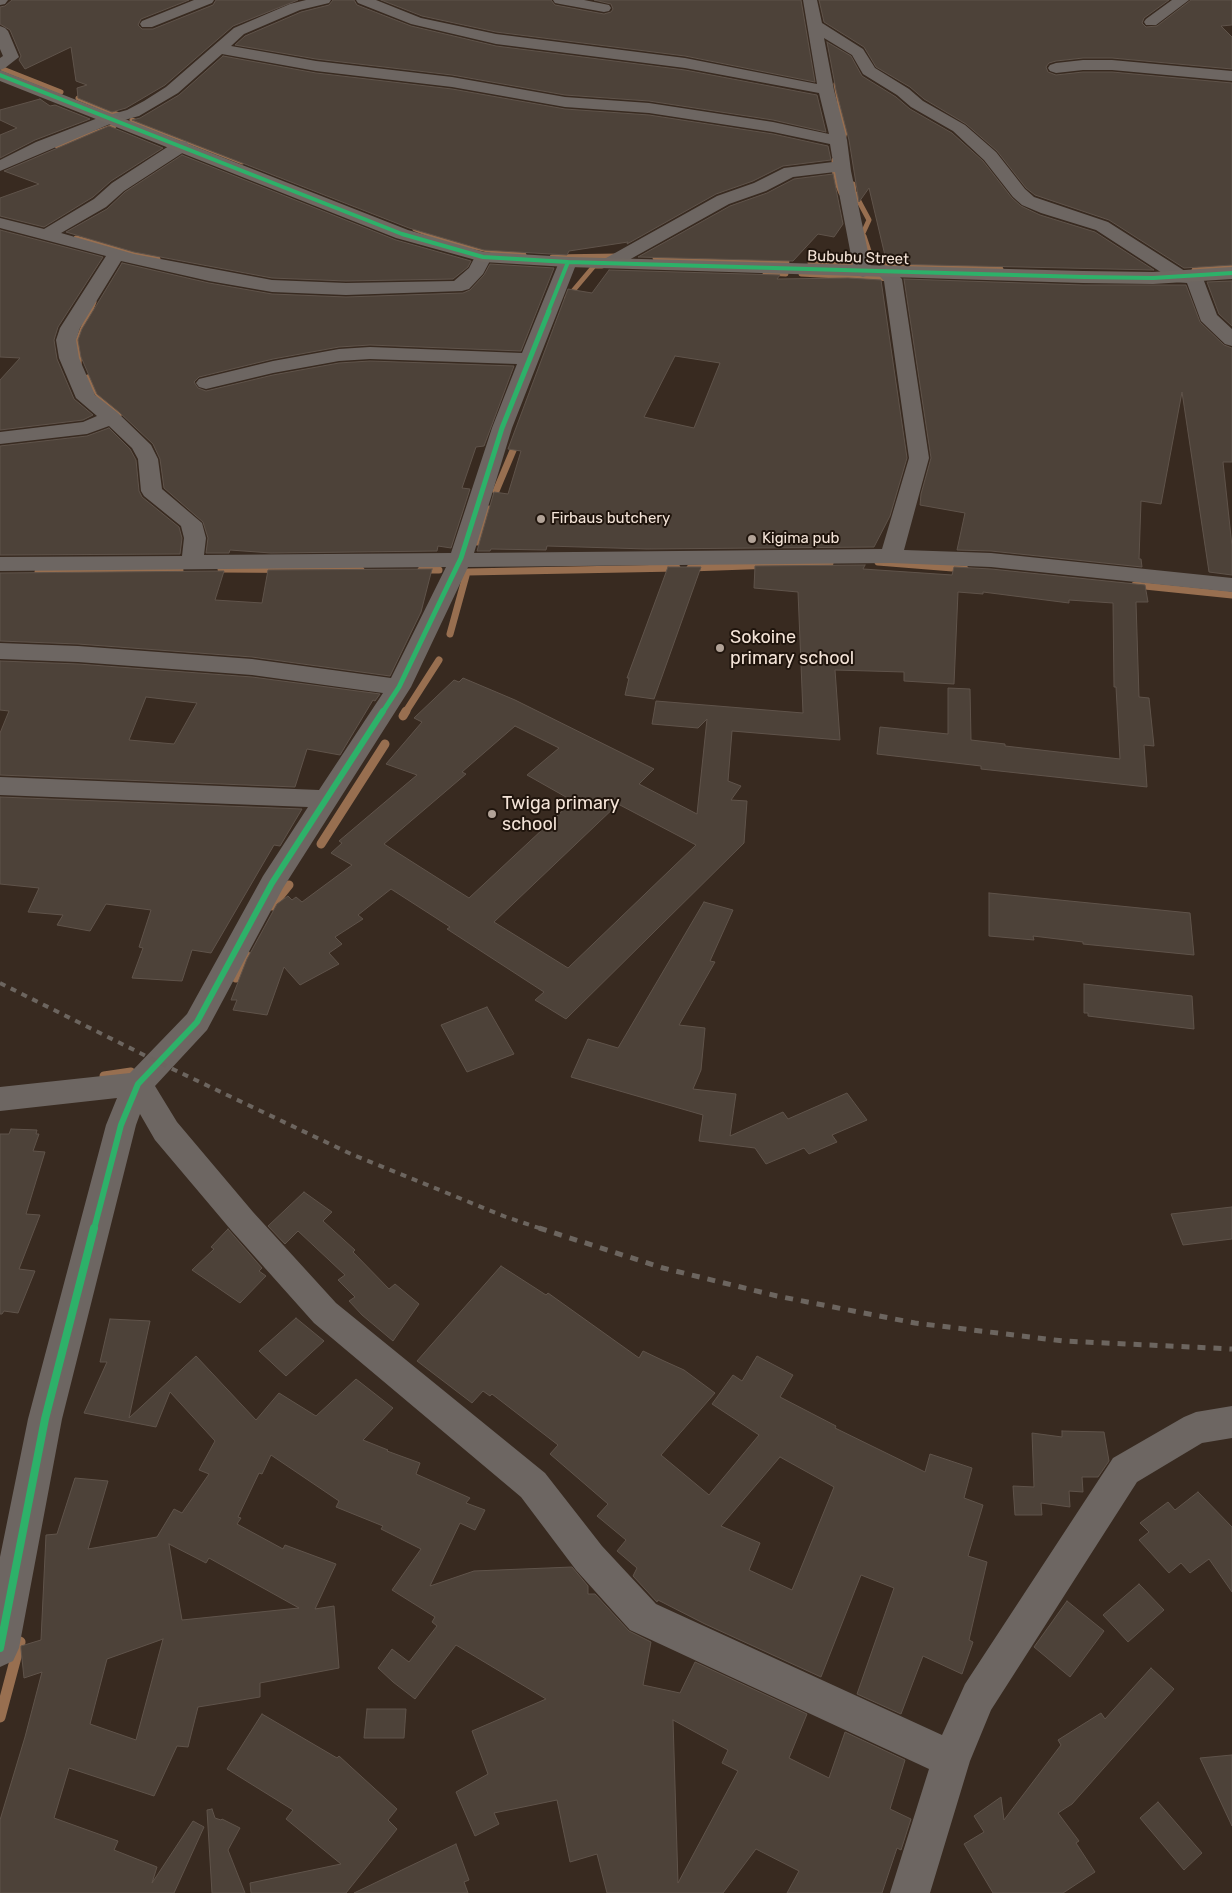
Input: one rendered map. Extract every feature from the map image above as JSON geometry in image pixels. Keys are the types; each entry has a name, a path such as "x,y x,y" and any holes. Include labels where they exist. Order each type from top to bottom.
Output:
{"street":[{"path":"147,24 207,0"},
{"path":"0,166 42,146 133,113 161,98 221,49 239,31 295,8 324,0"},
{"path":"362,0 416,20 496,38 588,52 685,63 826,90"},
{"path":"560,0 604,8"},
{"path":"810,0 826,90 839,140 842,166 863,271"},
{"path":"1151,22 1182,0"},
{"path":"816,26 858,52 870,71 903,92 917,104 959,128 990,156 1019,193 1028,201 1047,210 1087,220 1102,226 1189,277 1208,318 1232,340"},
{"path":"0,31 11,58 0,66"},
{"path":"221,49 316,66 452,82 565,102 649,108 773,127 810,136 839,140"},
{"path":"1056,68 1112,65 1232,76"},
{"name":"Bububu Street","path":"0,75 402,234 483,257 568,262 1064,277 1189,277 1232,273"},
{"path":"46,235 100,202 118,187 180,146"},
{"path":"612,262 688,218 790,172 842,166"},
{"path":"0,223 129,258 272,286 346,289 404,286 455,288 462,285 477,270 483,257"},
{"path":"116,253 82,308 66,340 69,358 86,398 111,417 141,445 148,459 152,491 191,523 195,538 192,562"},
{"path":"0,1648 45,1419 121,1125 138,1084 197,1022 272,883 399,687 461,558 502,428 568,262"},
{"path":"884,271 893,278 919,458 891,556"},
{"path":"206,383 339,354 370,353 530,360"},
{"path":"0,438 87,428 111,417"},
{"path":"0,564 461,558 891,556 991,560 1232,585"},
{"path":"0,651 78,654 252,667 399,687"},
{"path":"0,786 325,799"},
{"path":"0,1099 138,1084"},
{"path":"138,1084 166,1131 242,1222 325,1313 533,1485 590,1558 642,1617 951,1759"},
{"path":"910,1893 951,1759 978,1697 1125,1470 1196,1428 1232,1422"}],"building":[{"path":"12,0 189,0 141,19 138,25 142,29 153,29 213,5 216,0 298,0 233,26 165,85 126,108 112,112 78,98 77,88 87,85 76,81 71,47 25,69 19,60 21,56 10,30 0,24 0,7 5,6"},
{"path":"333,0 354,0 357,5 411,26 496,46 685,70 817,95 826,132 773,120 649,101 565,95 452,75 316,59 235,45 245,36 301,12 329,5"},
{"path":"381,0 551,0 555,5 604,14 611,12 613,9 611,4 594,0 801,0 815,82 685,56 496,32 422,16"},
{"path":"819,0 1169,0 1144,18 1142,23 1146,27 1157,26 1191,0 1232,0 1232,25 1221,26 1232,37 1232,69 1112,58 1083,58 1056,61 1049,63 1046,67 1048,72 1056,75 1083,72 1112,72 1232,83 1232,265 1184,268 1109,220 1035,195 1026,188 997,151 966,124 876,67 864,47 824,22"},
{"path":"827,42 851,56 862,76 896,97 910,109 952,133 983,161 1012,198 1021,206 1040,215 1095,232 1154,270 887,264 869,188 859,202 849,140 836,90"},
{"path":"223,56 316,73 452,89 565,109 649,115 773,134 828,146 831,160 783,166 753,181 716,194 627,244 628,242 569,251 567,255 484,250 409,228 132,120 140,118 179,95"},
{"path":"40,99 50,106 55,105 90,119 35,140 0,158 0,135 17,128 0,120 0,110"},
{"path":"109,126 163,148 111,181 93,197 44,227 0,216 0,198 39,184 4,171"},
{"path":"182,155 396,240 471,261 468,267 453,279 346,281 272,278 134,252 66,232 107,209 125,192"},
{"path":"833,174 843,224 834,237 818,234 793,261 638,257 730,206 767,193 794,179"},
{"path":"0,230 103,257 58,327 54,340 57,359 74,399 93,415 83,420 0,430 0,380 20,358 0,357"},
{"path":"122,263 209,283 272,294 346,297 463,293 470,290 484,275 490,264 554,268 521,351 370,345 339,347 273,359 199,377 194,382 198,388 206,391 273,375 339,363 370,361 514,366 484,446 476,447 462,488 470,489 451,548 438,546 437,551 271,553 230,550 229,553 206,553 208,538 203,522 164,488 160,459 153,444 97,394 81,357 78,340 82,329"},
{"path":"609,270 780,275 777,279 848,278 881,280 907,458 890,516 874,547 647,549 547,546 546,550 491,549 490,551 477,551 494,492 508,494 521,451 508,449 568,289 592,293","holes":["675,356 720,363 694,428 644,417"]},
{"path":"904,279 1083,285 1186,285 1200,322 1224,345 1232,348 1232,462 1223,462 1232,546 1232,575 1209,572 1182,392 1161,504 1141,501 1139,559 1141,559 1142,567 991,551 957,550 965,513 920,505 921,494 931,458"},
{"path":"1232,281 1232,326 1219,314 1207,282"},
{"path":"109,428 130,449 136,460 139,491 142,497 179,527 182,538 180,554 0,555 0,446 87,436"},
{"path":"865,565 863,569 952,575 954,567 1145,585 1148,602 1136,602 1139,697 1149,698 1154,746 1144,745 1147,787 981,769 981,766 877,754 880,727 948,734 948,688 970,689 971,740 1005,744 1005,746 1120,759 1116,687 1114,687 1113,603 1069,600 1069,603 983,592 983,594 958,592 954,684 904,681 904,672 835,670 840,740 732,731 728,781 741,786 731,800 747,801 744,843 566,1019 535,1000 544,992 447,929 450,927 391,889 358,915 363,919 335,937 342,944 329,953 339,964 300,985 284,967 267,1015 233,1010 237,1000 231,1000 247,959 277,904 288,896 292,900 296,897 302,902 352,865 331,853 342,843 339,841 417,775 386,764 422,722 414,718 454,680 459,682 463,678 515,700 654,769 639,784 697,814 707,719 698,728 652,724 656,701 803,713 798,592 754,588 755,566","holes":["515,726 559,748 527,775 573,801 469,898 384,844 466,774 462,772","618,804 696,845 568,968 494,922"]},
{"path":"668,567 701,567 654,699 625,695 629,678 627,678"},
{"path":"432,569 421,612 390,676 252,657 78,644 0,641 0,573 224,571 215,600 262,603 268,570"},
{"path":"0,661 78,664 252,677 380,694 375,701 373,700 340,755 307,749 295,787 0,775 0,733 9,711 0,710","holes":["146,697 197,703 174,744 129,740"]},
{"path":"0,797 302,809 280,846 274,845 211,953 192,950 182,981 132,978 143,948 139,947 151,910 106,904 90,931 57,925 63,915 28,912 39,888 0,884"},
{"path":"989,893 1190,913 1194,955 1083,944 1083,942 1033,936 1034,940 989,936"},
{"path":"704,902 733,910 710,961 715,962 679,1025 705,1028 701,1070 693,1089 736,1094 730,1136 783,1112 788,1119 847,1093 867,1120 832,1135 837,1142 809,1154 804,1148 766,1164 755,1148 699,1141 703,1115 571,1077 588,1039 618,1048"},
{"path":"1084,984 1192,996 1194,1029 1088,1016 1088,1013 1084,1013"},
{"path":"487,1007 514,1054 467,1072 441,1025"},
{"path":"11,1129 37,1130 36,1134 39,1134 33,1151 45,1152 26,1214 40,1215 19,1269 35,1271 18,1313 4,1311 0,1314 0,1134 9,1134"},
{"path":"304,1192 332,1212 323,1221 355,1250 353,1252 389,1289 395,1284 419,1304 393,1341 362,1315 349,1301 355,1297 338,1280 345,1275 298,1231 285,1244 268,1226"},
{"path":"1232,1207 1232,1239 1183,1245 1171,1214"},
{"path":"228,1229 262,1268 259,1271 266,1276 240,1303 192,1270 214,1249 211,1247"},
{"path":"501,1266 546,1295 548,1293 639,1358 643,1351 684,1370 715,1393 661,1455 709,1495 759,1435 712,1404 733,1375 742,1381 757,1356 793,1375 780,1397 836,1426 835,1428 925,1472 930,1454 972,1468 964,1498 983,1505 968,1556 987,1562 969,1640 973,1642 962,1674 923,1656 901,1714 857,1694 894,1588 861,1575 821,1677 705,1624 658,1600 657,1602 633,1576 637,1568 617,1551 626,1540 597,1516 608,1504 550,1454 558,1445 492,1394 490,1396 483,1391 472,1403 417,1361","holes":["780,1457 834,1487 792,1590 749,1570 760,1543 721,1526"]},
{"path":"296,1318 324,1341 286,1376 259,1351"},
{"path":"110,1319 150,1321 129,1418 196,1356 256,1420 279,1393 316,1416 356,1379 393,1408 363,1440 420,1463 416,1474 470,1498 466,1503 485,1510 475,1530 460,1523 430,1586 474,1571 572,1567 588,1586 588,1594 595,1594 629,1631 651,1642 643,1685 680,1693 695,1662 807,1714 789,1758 829,1778 845,1732 905,1760 890,1809 911,1819 901,1850 897,1848 882,1893 787,1893 799,1871 756,1849 723,1893 607,1893 597,1854 570,1862 557,1800 494,1813 499,1824 475,1836 456,1792 488,1774 472,1731 546,1699 456,1645 415,1699 393,1682 378,1668 392,1649 409,1662 437,1626 432,1622 435,1617 392,1590 421,1549 381,1529 383,1526 336,1507 339,1501 271,1455 262,1474 259,1473 238,1517 241,1518 237,1524 283,1549 285,1545 336,1564 315,1609 334,1606 339,1668 260,1683 260,1697 198,1707 188,1747 177,1746 154,1796 69,1768 54,1818 118,1841 114,1850 157,1867 152,1883 193,1821 204,1827 174,1893 0,1893 0,1820 42,1672 24,1678 21,1646 41,1640 46,1535 57,1534 75,1478 108,1481 88,1549 157,1537 174,1509 182,1513 209,1474 199,1470 215,1441 170,1392 156,1427 84,1413 107,1362 100,1362","holes":["169,1544 206,1563 209,1558 299,1608 182,1620","163,1639 136,1740 90,1724 107,1659","673,1720 728,1750 722,1763 738,1771 678,1883"]},
{"path":"1062,1431 1104,1432 1109,1461 1098,1477 1082,1477 1083,1492 1069,1491 1070,1507 1041,1503 1042,1515 1015,1515 1013,1486 1034,1487 1032,1433 1062,1437"},
{"path":"1198,1492 1232,1527 1232,1592 1209,1559 1190,1573 1181,1563 1169,1573 1139,1540 1149,1532 1140,1523 1168,1502 1175,1510"},
{"path":"1139,1584 1164,1610 1128,1642 1103,1615"},
{"path":"1067,1601 1104,1631 1070,1677 1034,1647"},
{"path":"1151,1668 1174,1689 1072,1804 1058,1813 1079,1841 1076,1843 1095,1872 1063,1893 993,1893 964,1844 984,1832 974,1816 1001,1797 1004,1820 1061,1745 1058,1740 1101,1713 1105,1719"},
{"path":"367,1709 406,1709 404,1738 364,1738"},
{"path":"262,1714 337,1758 339,1756 397,1809 388,1820 397,1829 346,1893 251,1893 250,1883 341,1864 286,1819 293,1810 227,1769"},
{"path":"1232,1755 1232,1826 1200,1758"},
{"path":"1158,1802 1202,1853 1184,1870 1140,1818"},
{"path":"212,1809 215,1818 222,1819 240,1828 228,1850 245,1893 212,1893 207,1810"},
{"path":"456,1844 469,1880 464,1882 468,1893 354,1893"}],"waterway":[{"path":"3,69 61,92"},
{"path":"836,84 845,132 843,140"},
{"path":"78,98 119,115"},
{"path":"132,120 242,162"},
{"path":"57,146 114,126"},
{"path":"834,160 835,178 841,193"},
{"path":"853,184 854,192 869,220 863,233"},
{"path":"415,229 444,240 488,250 524,255"},
{"path":"864,236 870,254 876,260 889,265 1001,269"},
{"path":"76,238 158,259"},
{"path":"810,263 855,265 853,255"},
{"path":"552,257 619,256"},
{"path":"655,258 787,262"},
{"path":"567,298 594,266 602,266"},
{"path":"1194,270 1232,266"},
{"path":"765,273 786,274"},
{"path":"801,274 893,279"},
{"path":"90,312 94,302"},
{"path":"78,365 79,340 91,311"},
{"path":"88,378 102,399 118,415"},
{"path":"496,491 517,441"},
{"path":"477,542 489,509"},
{"path":"878,562 965,569"},
{"path":"690,568 830,563"},
{"path":"450,634 467,572 677,568"},
{"path":"221,569 361,570"},
{"path":"38,572 180,570"},
{"path":"421,570 439,570"},
{"path":"1135,585 1232,595"},
{"path":"405,713 439,660"},
{"path":"403,716 406,711"},
{"path":"321,844 385,744"},
{"path":"272,906 289,885"},
{"path":"236,978 246,955"},
{"path":"104,1076 131,1072"},
{"path":"0,1717 20,1642"}],"railway":[{"path":"0,983 160,1063 351,1154 506,1217 539,1228"},
{"path":"539,1228 663,1268 777,1296 915,1323 1063,1341 1232,1349"}],"cycle path":[{"path":"0,75 402,234 483,257 568,262 1083,277 1153,278 1232,273"},
{"path":"0,1648 45,1419 121,1125 138,1084 197,1022 272,883 399,687 461,558 502,428 568,262"}],"place":[{"name":"Firbaus butchery","path":"541,519"},
{"name":"Kigima pub","path":"752,539"},
{"name":"Sokoine primary school","path":"720,648"},
{"name":"Twiga primary school","path":"492,814"}]}
